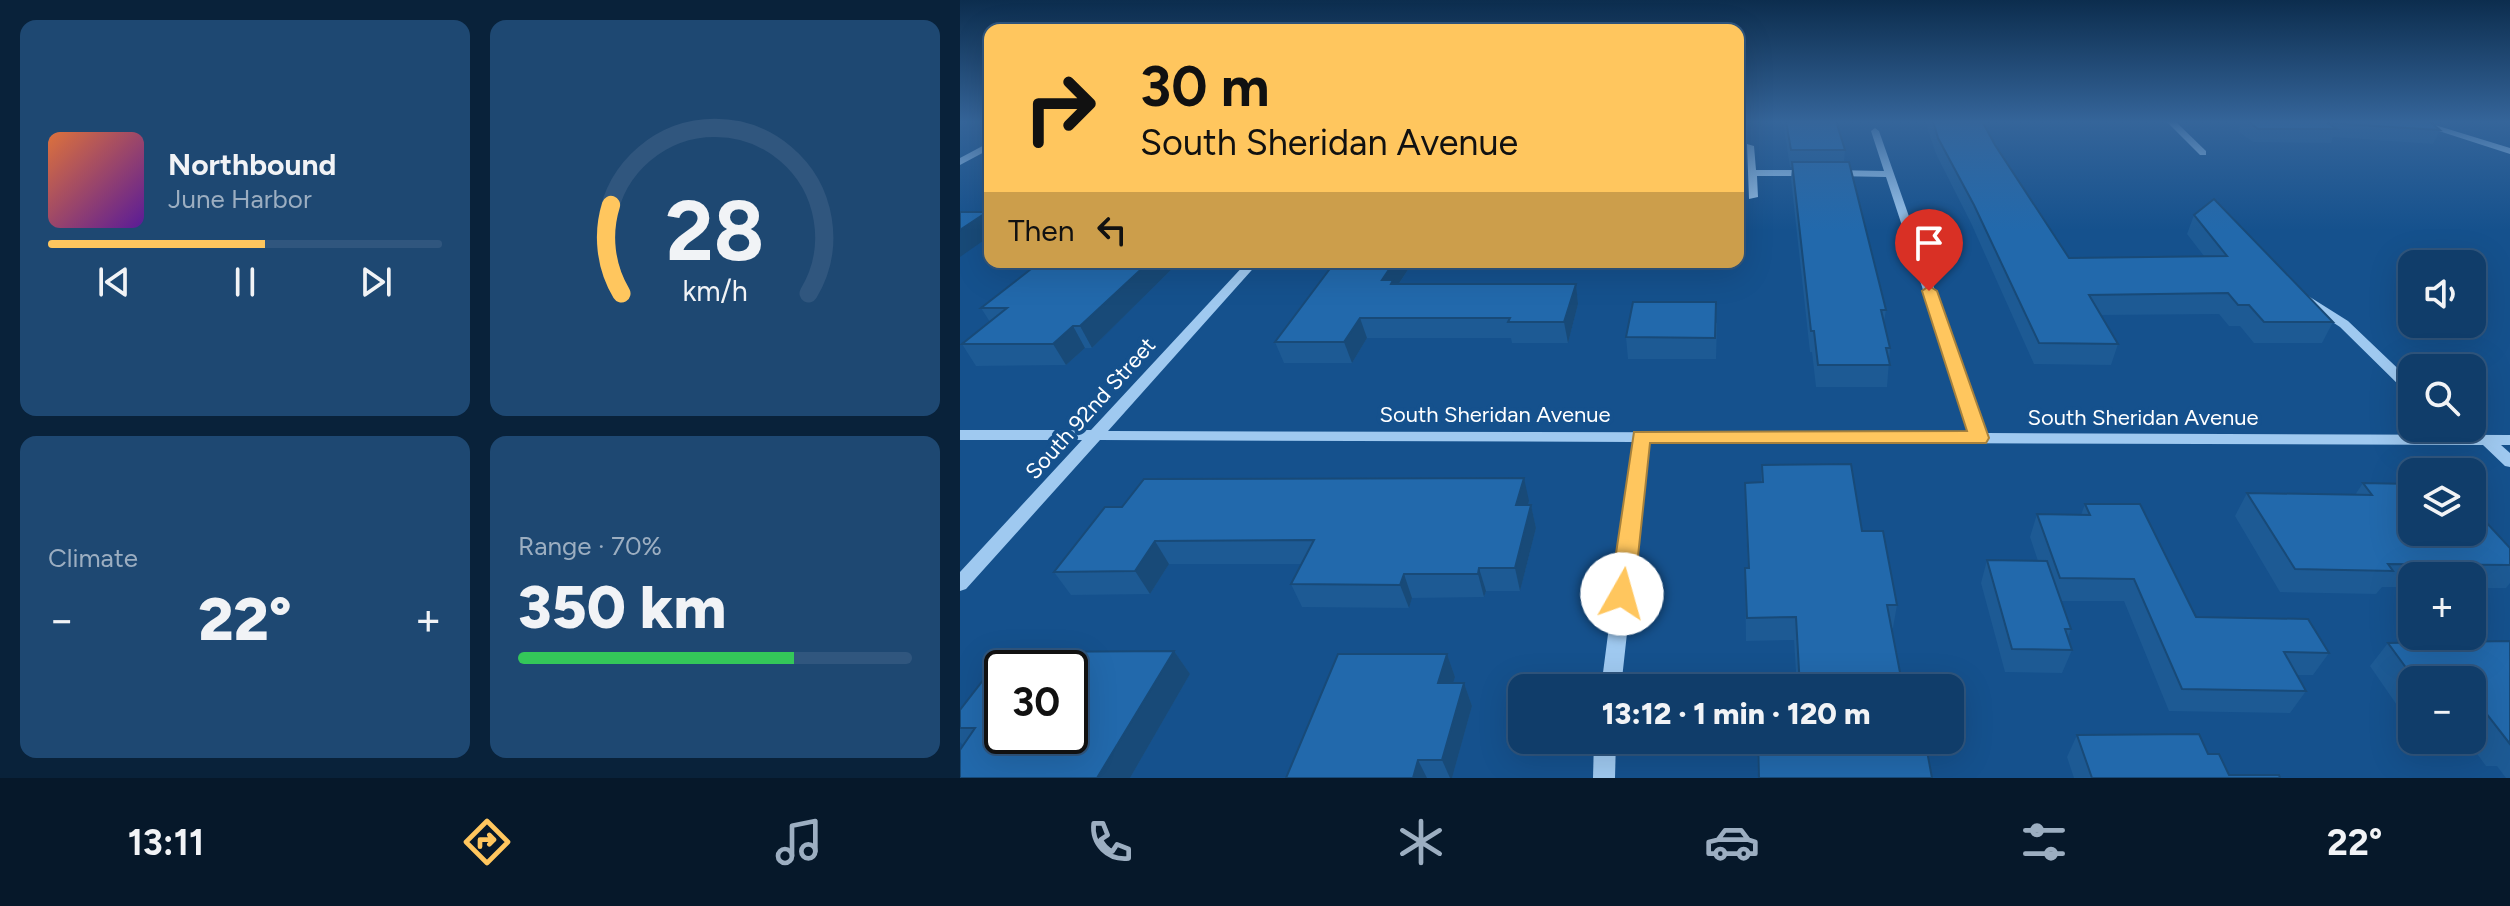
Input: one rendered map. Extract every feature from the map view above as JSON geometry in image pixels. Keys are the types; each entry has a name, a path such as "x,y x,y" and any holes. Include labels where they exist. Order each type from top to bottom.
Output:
{"street":[{"path":"1751,157 1753,197"},
{"path":"1884,157 1979,438"},
{"path":"1752,173 1890,174"},
{"name":"South 92nd Street","path":"960,584 1248,268"},
{"path":"2288,288 2323,307 2398,376"},
{"name":"South Sheridan Avenue","path":"960,435 2398,440"},
{"path":"1613,674 1641,437"},
{"path":"2487,440 2510,462"},
{"name":"South Sheridan Avenue","path":"2487,440 2510,440"},
{"path":"1604,778 1605,754"}],"building":[{"path":"1948,157 2003,157 2069,258 2227,256 2194,215 2214,199 2333,322 2264,322 2249,305 2238,305 2228,293 2089,295 2118,344 2039,343"},
{"path":"1792,162 1849,162 1886,310 1881,310 1890,348 1886,348 1890,365 1818,365 1814,331 1811,331"},
{"path":"960,212 984,212 984,214 960,230"},
{"path":"1032,268 1143,268 1080,326 1073,326 1053,344 962,344 1007,308 981,308"},
{"path":"1330,268 1390,268 1382,280 1393,280 1391,284 1576,284 1564,322 1508,322 1510,318 1360,318 1344,342 1275,342"},
{"path":"1633,302 1716,302 1715,338 1626,337"},
{"path":"1851,464 1862,531 1883,531 1897,605 1887,605 1900,674 1799,674 1796,617 1747,618 1745,568 1749,568 1745,483 1763,482 1762,465"},
{"path":"1524,478 1516,505 1531,505 1515,568 1479,568 1478,574 1404,574 1400,585 1291,584 1314,540 1155,541 1135,571 1054,572 1105,507 1122,507 1144,479"},
{"path":"2363,483 2398,484 2398,546 2486,546 2486,522 2510,548 2510,565 2398,562 2388,564 2393,571 2295,569 2247,493 2372,495"},
{"path":"2085,504 2140,504 2196,617 2308,619 2329,653 2284,652 2306,691 2182,689 2134,579 2060,578 2037,514 2090,515"},
{"path":"1987,560 2047,561 2071,629 2065,629 2072,650 2012,649"},
{"path":"2486,641 2510,641 2510,744 2486,713 2486,666 2405,666 2388,643 2398,643 2398,650 2486,650"},
{"path":"1174,651 1097,778 960,778 960,750 975,728 960,728 960,710 984,679 984,754 1088,754 1088,652"},
{"path":"1338,654 1447,654 1438,683 1464,683 1442,760 1418,760 1413,778 1286,778"},
{"path":"2199,734 2208,754 2219,754 2229,775 2279,775 2280,778 2092,778 2077,735"},
{"path":"1758,754 1928,754 1932,778 1759,778"}],"route":[{"path":"1622,594 1641,437 1979,438 1929,291"}]}
